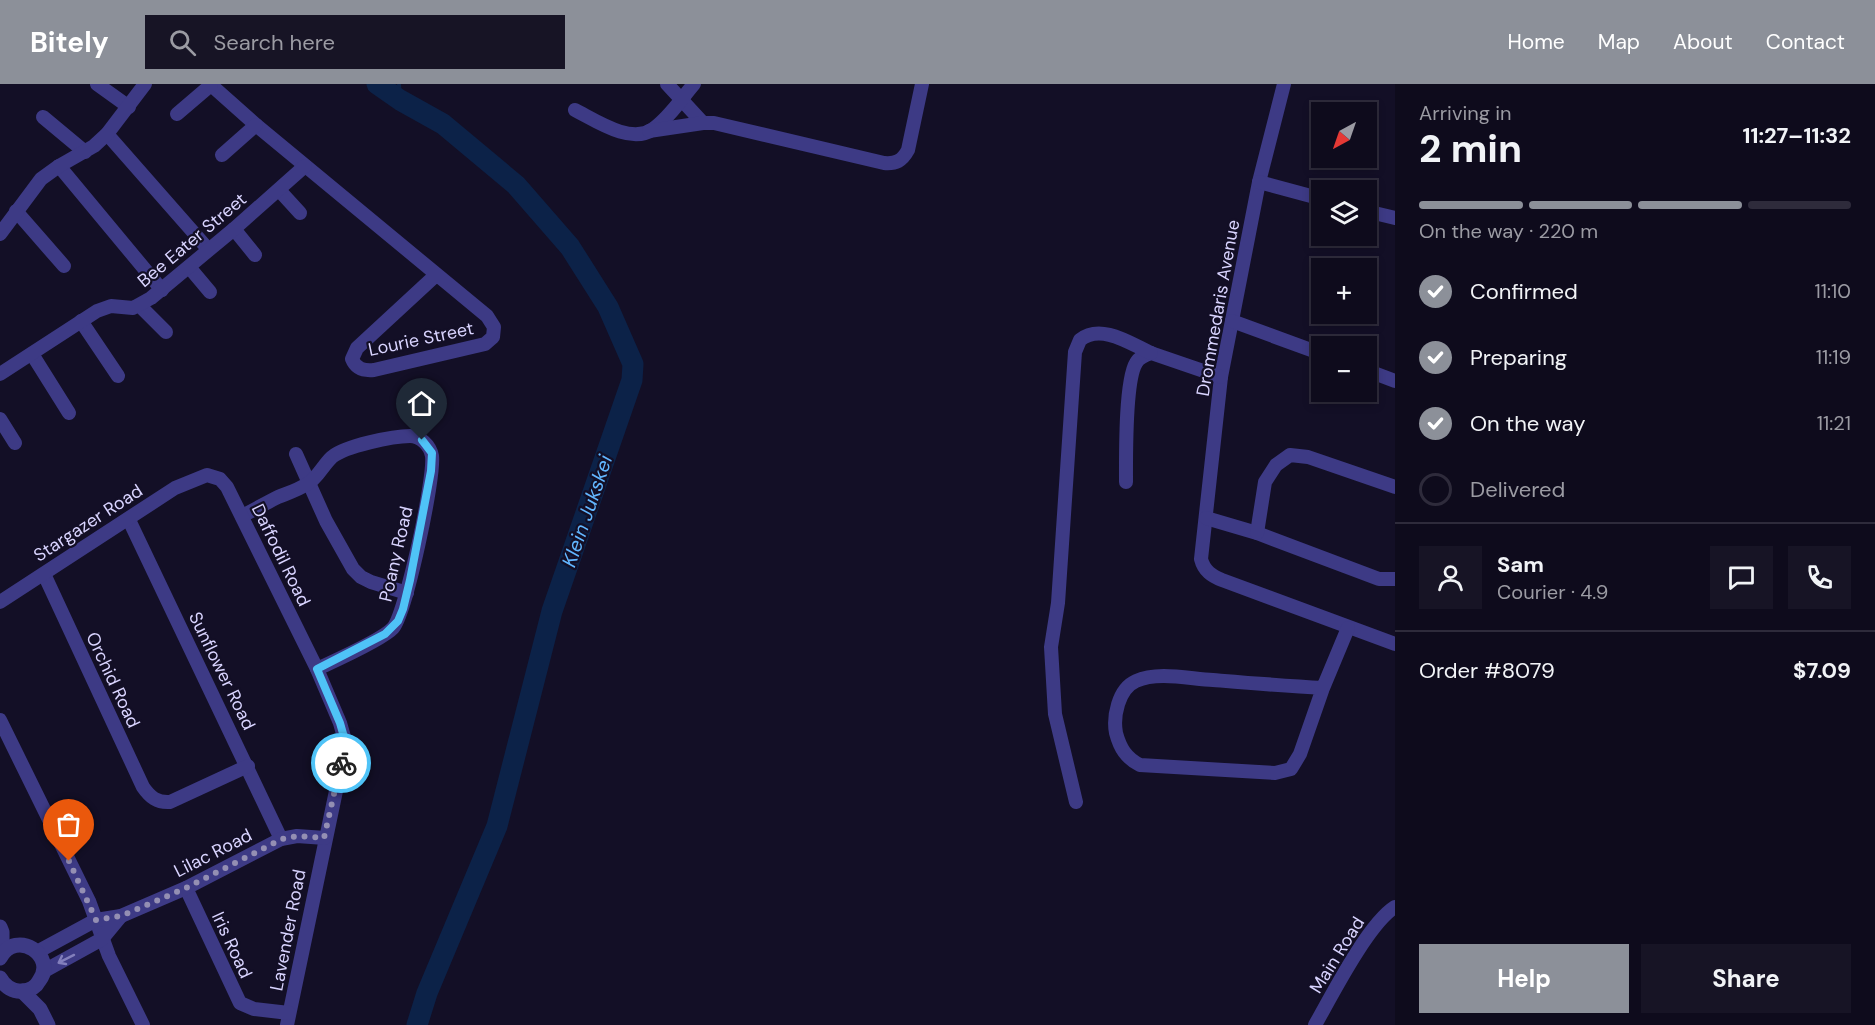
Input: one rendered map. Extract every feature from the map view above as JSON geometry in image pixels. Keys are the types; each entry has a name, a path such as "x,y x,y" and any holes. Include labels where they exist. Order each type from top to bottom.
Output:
{"street":[{"path":"97,84 129,107"},
{"path":"0,234 41,179 85,152 107,134 145,84"},
{"path":"177,114 211,84"},
{"name":"Lourie Street","path":"211,84 256,125 436,275 492,322 494,332 490,342 374,370 358,367 352,359 357,348 436,275"},
{"path":"667,84 703,123"},
{"path":"649,131 655,128 694,84"},
{"path":"575,110 628,133 638,134 703,123 729,126 884,163 896,163 908,150 922,84"},
{"name":"Drommedaris Avenue","path":"1284,84 1259,182 1221,376 1201,559 1203,566 1210,574 1395,644"},
{"path":"44,117 85,152"},
{"path":"222,155 256,125"},
{"path":"107,134 208,249"},
{"path":"59,166 162,290"},
{"name":"Bee Eater Street","path":"0,374 103,308 140,306 234,230 305,166"},
{"path":"1259,182 1311,196"},
{"path":"279,190 300,213"},
{"path":"16,211 64,266"},
{"path":"1377,214 1395,218"},
{"path":"234,230 255,255"},
{"path":"189,267 210,291"},
{"path":"140,306 166,332"},
{"path":"81,321 118,376"},
{"path":"1232,321 1311,350"},
{"path":"1076,802 1056,719 1051,647 1058,603 1075,352 1080,340 1095,333 1112,336 1151,353 1221,376"},
{"path":"1126,482 1127,422 1132,372 1139,359 1151,353"},
{"path":"32,354 69,413"},
{"path":"1377,374 1395,381"},
{"path":"0,419 15,443"},
{"name":"Poany Road","path":"309,483 333,456 366,444 409,436 417,437 432,453 424,516 407,593 398,621 389,631 317,669"},
{"path":"296,454 326,521 357,573 386,588 407,593"},
{"path":"1257,533 1265,482 1276,465 1290,455 1308,457 1395,487"},
{"name":"Daffodil Road","path":"198,478 207,476 220,478 227,487 317,669"},
{"name":"Stargazer Road","path":"0,602 175,488 198,478"},
{"path":"242,516 309,483"},
{"path":"1206,518 1257,533 1379,579 1395,579"},
{"name":"Sunflower Road","path":"129,520 282,839"},
{"name":"Orchid Road","path":"44,574 143,787 154,799 165,802 176,800 248,766"},
{"path":"1323,688 1176,678 1151,677 1138,680 1130,684 1114,717 1118,740 1126,756 1140,765 1285,772 1291,769 1300,754 1323,688 1348,628"},
{"name":"Lavender Road","path":"288,1019 324,838 341,767 344,737 317,669"},
{"path":"0,720 96,920 102,939 143,1025"},
{"name":"Lilac Road","path":"121,916 186,888 282,839 297,836 324,838"},
{"name":"Iris Road","path":"186,888 240,1003 288,1019"},
{"name":"Main Road","path":"1315,1025 1369,935 1384,915 1394,908"},
{"path":"37,952 96,920 121,916"},
{"path":"2,984 22,991 33,988 41,977 102,939 121,916"},
{"path":"1,929 19,945"},
{"path":"1,929 1,956"},
{"path":"1,956 13,946 19,945 32,948 41,957 40,1009"},
{"path":"22,991 40,1009 48,1025"}],"waterway":[{"name":"Klein Jukskei","path":"377,84 443,124 516,185 570,247 608,307 633,364 632,380 552,611 497,826 427,993 417,1025"},
{"path":"399,84 400,100"}],"way so far":[{"path":"69,861 96,920 121,916 186,888 282,839 297,836 324,838 341,763"}],"route":[{"path":"341,763 344,737 317,669 385,634 398,621 410,580 431,471 432,453 422,440"}]}
